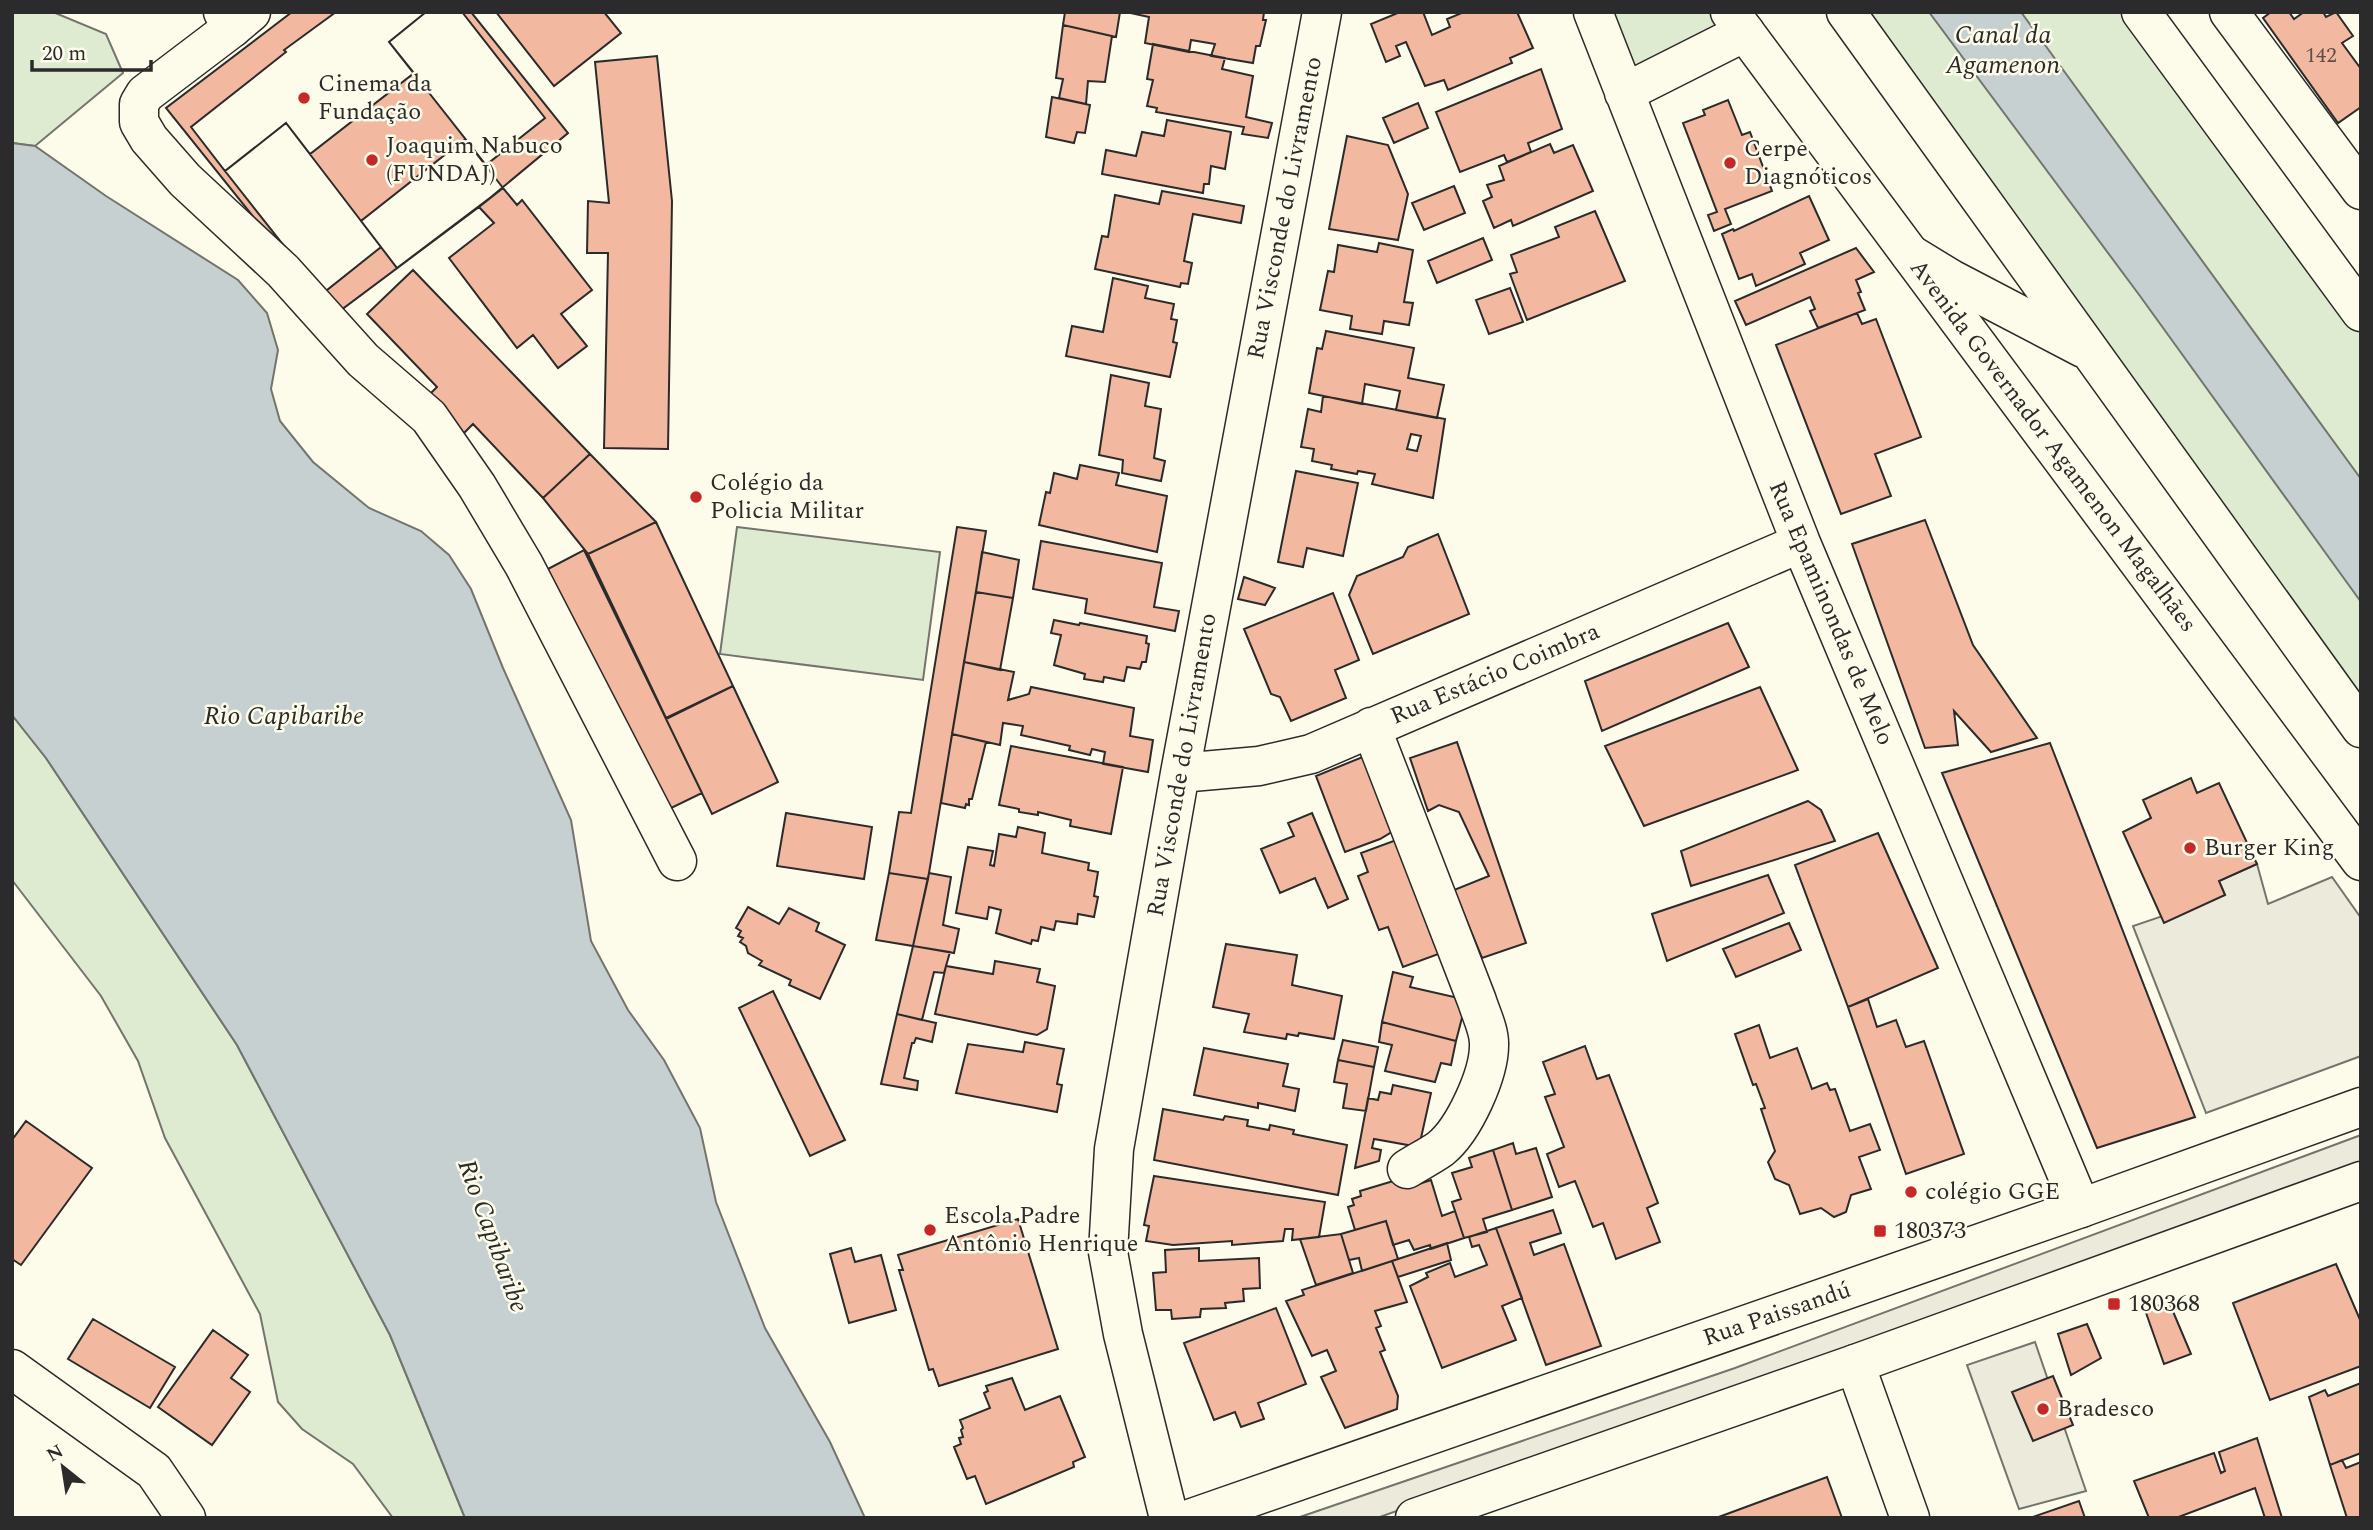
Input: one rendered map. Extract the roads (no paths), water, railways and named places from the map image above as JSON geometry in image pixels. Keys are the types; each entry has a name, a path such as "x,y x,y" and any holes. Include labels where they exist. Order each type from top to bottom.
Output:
{"main road":[{"name":"Rua Visconde do Livramento","path":"1169,1518 1123,1334 1108,1252 1114,1149 1180,773 1322,12"},
{"name":"Rua Epaminondas de Melo","path":"1593,12 1801,543 2081,1208"},
{"path":"1846,12 2361,728"},
{"path":"2229,12 2361,190"},
{"path":"2144,14 2361,312"},
{"path":"235,18 145,94 139,104 139,122 149,139 185,180 283,271 363,360 429,417 477,486 524,565 677,861"},
{"name":"Avenida Governador Agamenon Magalhães","path":"1624,93 1738,22 2361,861"},
{"path":"1910,254 1951,279 2090,351"},
{"name":"Rua Estácio Coimbra","path":"1180,773 1259,766 1311,754 1801,543"},
{"path":"1371,727 1489,1040 1488,1060 1466,1115 1442,1147 1407,1169"},
{"name":"Rua Paissandú","path":"1192,1518 2081,1208 2361,1107"},
{"path":"1415,1518 1855,1364 2361,1181"},
{"path":"1855,1364 1910,1518"},
{"path":"12,1369 154,1471 187,1518"}],"water":[{"name":"Canal da Agamenon","path":"1929,12 2021,12 2361,479 2361,602 2140,296"},
{"name":"Rio Capibaribe","path":"12,143 35,146 106,196 238,280 267,313 278,350 271,389 280,421 313,462 369,508 421,531 449,555 471,589 571,820 591,941 628,1010 664,1060 700,1128 716,1202 765,1328 830,1442 865,1518 465,1518 390,1335 237,1045 46,758 12,715"}],"place":[{"name":"Cinema da Fundação","path":"304,98"},
{"name":"Joaquim Nabuco (FUNDAJ)","path":"372,160"},
{"name":"Cerpe Diagnóticos","path":"1730,163"},
{"name":"Colégio da Policia Militar","path":"696,497"},
{"name":"Burger King","path":"2190,848"},
{"name":"colégio GGE","path":"1911,1192"},
{"name":"Escola Padre Antônio Henrique","path":"930,1230"},
{"name":"180373","path":"1880,1231"},
{"name":"180368","path":"2114,1304"},
{"name":"Bradesco","path":"2043,1409"}]}
